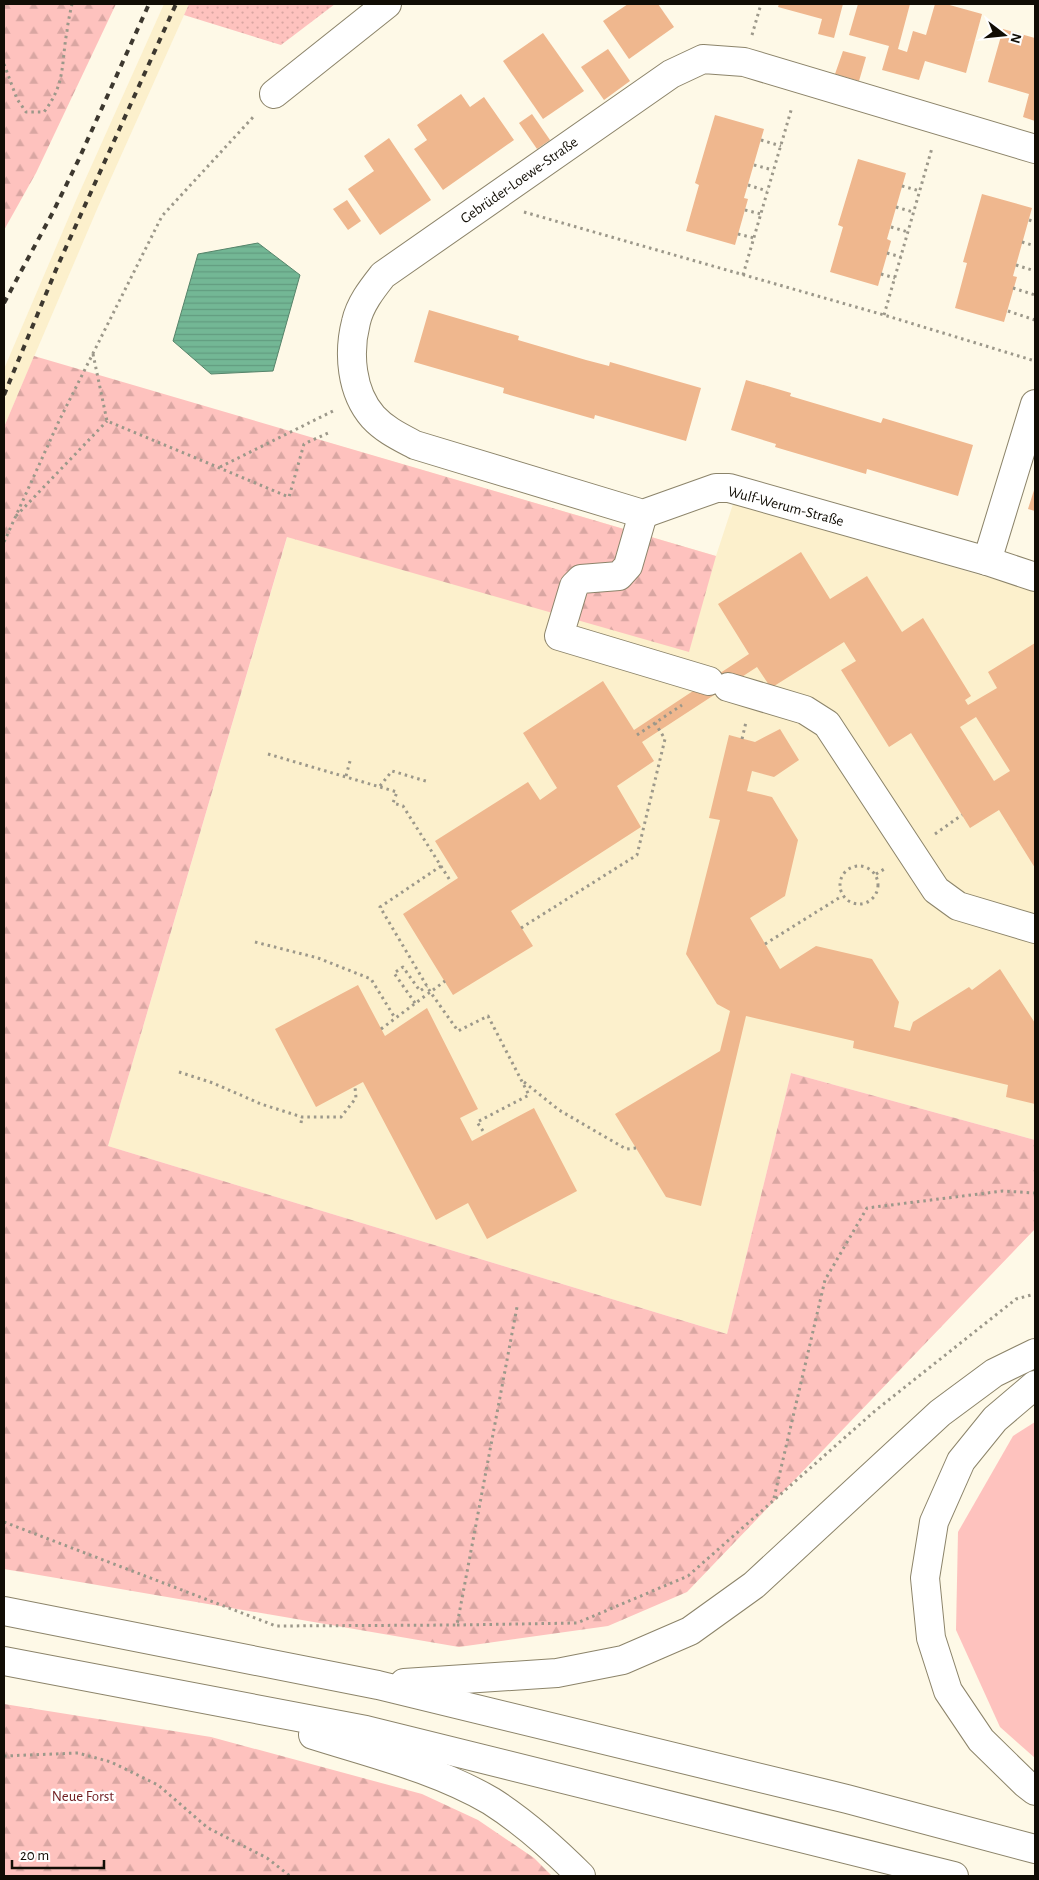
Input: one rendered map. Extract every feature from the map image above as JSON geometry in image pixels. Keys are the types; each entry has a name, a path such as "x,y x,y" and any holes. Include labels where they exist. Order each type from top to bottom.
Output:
{"main road":[{"path":"274,94 387,4"},
{"name":"Gebrüder-Loewe-Straße","path":"367,407 354,377 352,349 356,321 367,295 383,275 671,74 703,59 744,62 1035,149"},
{"path":"987,561 1035,404"},
{"path":"367,407 389,430 415,445 643,514 628,566 619,576 581,579 574,586 559,636 805,710 827,724 845,769 936,890 958,906 1035,929"},
{"name":"Wulf-Werum-Straße","path":"643,514 716,488 729,488 987,561 1035,577"},
{"path":"378,1685 557,1674 623,1660 690,1631 754,1585 940,1413 994,1373 1035,1353"},
{"path":"1035,1386 996,1419 960,1461 934,1522 925,1578 931,1638 948,1691 980,1740 1035,1791"},
{"path":"4,1611 378,1685 847,1799 1035,1849"},
{"path":"4,1661 366,1730 954,1876"},
{"path":"218,1702 222,1706 437,1775 491,1802 548,1843 582,1876"}],"path":[{"path":"4,64 17,99 26,112 44,112 55,98 63,74 66,31 72,4"},
{"path":"743,275 801,78"},
{"path":"4,542 59,421 162,216 274,94"},
{"path":"884,315 940,120"},
{"path":"761,140 781,146"},
{"path":"754,165 773,170"},
{"path":"748,186 767,191"},
{"path":"902,186 920,191"},
{"path":"488,202 1035,360"},
{"path":"896,207 913,212"},
{"path":"745,210 761,214"},
{"path":"1029,220 1035,222"},
{"path":"890,227 908,232"},
{"path":"738,234 754,238"},
{"path":"1022,242 1035,246"},
{"path":"887,253 901,257"},
{"path":"1016,265 1035,271"},
{"path":"882,274 895,278"},
{"path":"1013,288 1035,295"},
{"path":"1008,311 1035,320"},
{"path":"93,354 107,421"},
{"path":"220,467 367,407"},
{"path":"107,421 289,497 304,444 328,433"},
{"path":"14,518 107,421"},
{"path":"521,928 637,855 665,739 655,723"},
{"path":"268,754 397,792 394,803 403,806 451,882"},
{"path":"346,776 350,762"},
{"path":"380,786 392,771 429,782"},
{"path":"863,865 876,874 879,889 870,902 855,905 842,896 840,881 848,868 863,865"},
{"path":"441,866 380,907 431,993 458,1031 488,1016 523,1081 529,1095 476,1122 485,1134"},
{"path":"765,944 842,896"},
{"path":"255,942 318,958 371,978 395,1018"},
{"path":"415,1003 394,973 403,966 420,991 427,986"},
{"path":"381,1029 445,981"},
{"path":"179,1072 213,1083 261,1104 302,1117 341,1117 356,1098 355,1087"},
{"path":"523,1081 559,1110 626,1149 636,1148"},
{"path":"301,1123 302,1117"},
{"path":"774,1500 825,1280 867,1208 1003,1191 1035,1193"},
{"path":"4,1522 276,1626 577,1623 688,1576 876,1410 1016,1299 1035,1294"},
{"path":"457,1625 517,1307"},
{"path":"4,1756 78,1752 111,1762 158,1786 208,1828 267,1858 290,1876"}],"shaded area":[{"path":"164,4 189,4 98,207 4,427 4,369 77,198"},
{"path":"258,243 300,275 273,371 211,374 173,341 198,254"},
{"path":"316,439 716,556 733,504 1035,591 1035,1140 791,1073 727,1334 108,1146"}],"green space":[{"path":"4,4 116,4 36,173 4,230"},
{"path":"189,4 335,4 281,45 184,15"},
{"path":"34,356 716,556 689,652 287,537 108,1146 727,1334 791,1073 1035,1140 1035,1229 687,1592 608,1626 459,1647 4,1569 4,427"},
{"path":"1035,1422 1035,1758 1000,1727 956,1630 958,1532 1013,1436"},
{"name":"Neue Forst","path":"4,1704 211,1737 422,1794 478,1820 534,1858 552,1876 4,1876"}],"building":[{"path":"628,4 658,4 674,27 629,59 603,21"},
{"path":"779,4 843,4 834,38 818,34 822,19 778,7"},
{"path":"858,4 910,4 898,49 907,52 913,31 926,35 935,4 946,4 982,14 966,73 925,61 919,80 882,70 889,46 849,35"},
{"path":"1003,29 1035,38 1035,121 1023,117 1029,94 988,82"},
{"path":"543,33 584,91 543,119 503,61"},
{"path":"608,49 630,81 604,100 581,67"},
{"path":"843,51 866,57 859,81 835,74"},
{"path":"461,94 470,107 484,97 514,140 443,190 414,149 427,140 417,125"},
{"path":"532,114 550,140 537,149 519,123"},
{"path":"715,115 764,129 744,198 748,199 735,245 686,231 699,185 695,183"},
{"path":"389,138 431,200 380,235 348,189 374,171 364,156"},
{"path":"858,159 906,173 887,239 891,241 878,286 830,272 843,227 838,225"},
{"path":"982,194 1032,208 1013,276 1017,277 1004,322 955,308 967,263 963,262"},
{"path":"347,200 361,221 348,230 333,209"},
{"path":"429,310 519,336 518,340 586,360 609,366 610,362 701,388 686,441 595,415 594,419 503,393 504,388 414,362"},
{"path":"746,380 791,393 790,396 881,423 883,418 973,445 958,496 867,469 866,474 775,447 776,444 731,430"},
{"path":"1035,487 1035,511 1028,509"},
{"path":"801,552 830,599 867,576 902,632 923,618 971,696 965,700 968,705 997,688 988,672 1035,643 1035,868 999,810 970,828 911,733 889,747 841,670 856,661 844,642 771,688 757,667 642,742 654,761 617,786 641,827 511,911 533,946 453,995 403,914 458,878 435,841 528,782 540,800 557,788 523,733 603,681 634,730 749,654 718,604","holes":["976,717 1010,771 994,781 960,727"]},
{"path":"780,729 799,760 774,777 752,771 747,791 772,797 798,840 785,896 750,918 780,969 816,946 872,959 899,1002 894,1027 910,1031 913,1022 969,987 972,990 1000,969 1035,1023 1035,1104 1006,1097 1008,1085 853,1048 854,1041 746,1016 701,1206 666,1197 615,1114 720,1051 730,1011 717,1004 686,954 720,820 709,818 729,735 755,742"},
{"path":"358,985 385,1036 427,1008 478,1109 460,1118 472,1141 534,1108 577,1191 487,1239 468,1203 436,1220 363,1082 316,1107 275,1029"}],"railway":[{"path":"4,303 78,161 149,4"},
{"path":"4,395 58,265 176,4"}]}
